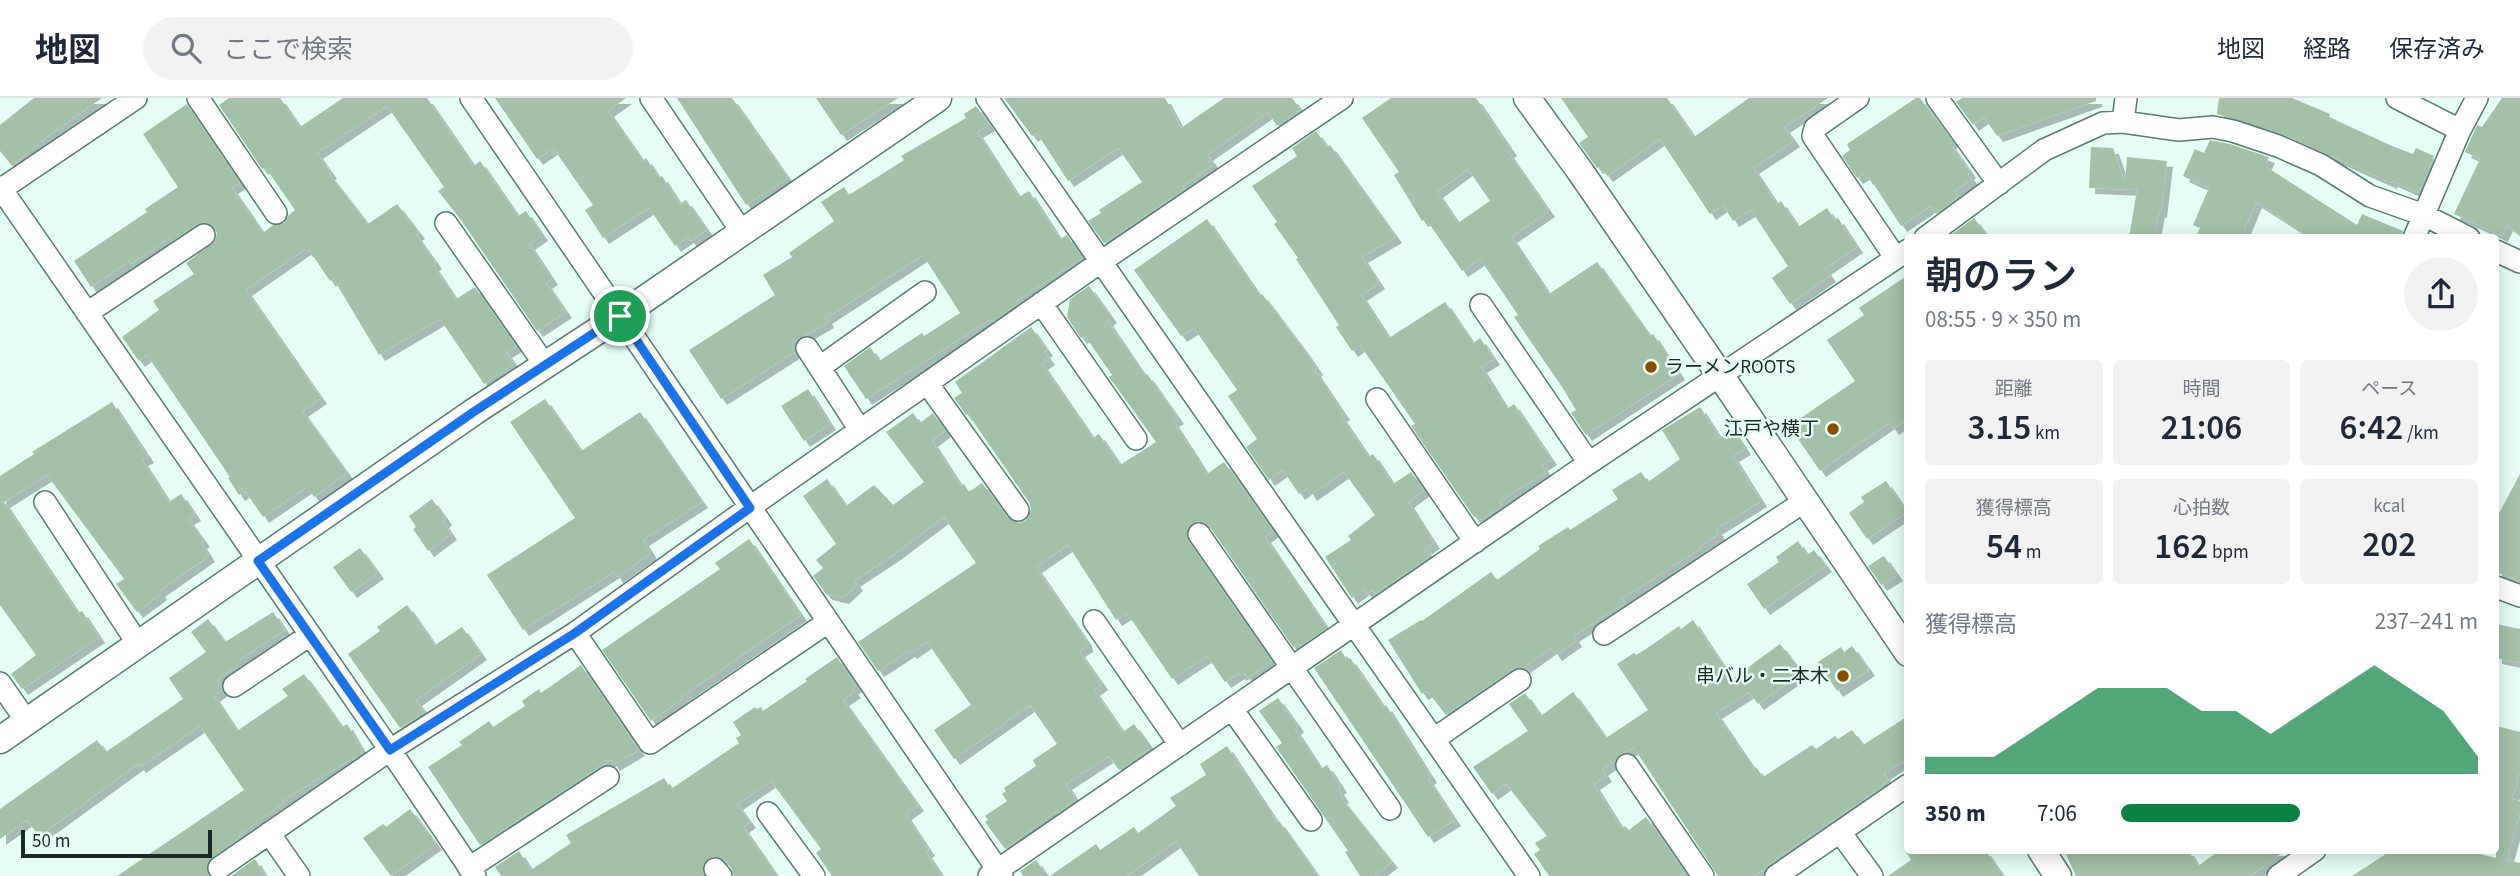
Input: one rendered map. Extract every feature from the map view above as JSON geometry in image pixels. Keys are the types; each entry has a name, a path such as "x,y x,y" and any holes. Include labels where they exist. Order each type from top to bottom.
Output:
{"street":[{"path":"136,98 1,189 472,872 608,777"},
{"path":"198,98 276,214"},
{"path":"471,98 996,874 1589,463 1901,253 1813,136 1815,128 1858,98"},
{"path":"651,98 742,232"},
{"path":"0,740 938,98"},
{"path":"987,98 1529,876"},
{"path":"219,868 390,750 575,633 1041,303 1342,98"},
{"path":"1527,98 1580,171 1904,647"},
{"path":"1937,98 1999,184"},
{"path":"2123,122 2126,98"},
{"path":"2397,98 2460,130"},
{"path":"2416,234 2460,130 2477,98"},
{"path":"1930,234 2056,144 2103,123 2123,122 2179,130 2213,127 2233,131 2321,165 2371,196 2424,215 2461,234"},
{"path":"446,223 545,365"},
{"path":"87,313 204,235"},
{"path":"2499,252 2520,262"},
{"path":"820,367 925,292"},
{"path":"1041,303 1136,439"},
{"path":"1481,305 1589,463"},
{"path":"807,348 860,430"},
{"path":"927,383 1018,510"},
{"path":"1377,399 1475,542"},
{"path":"1604,634 1805,501"},
{"path":"45,502 138,644"},
{"path":"1199,534 1390,809"},
{"path":"2499,588 2520,596"},
{"path":"1094,621 1180,745"},
{"path":"575,633 650,743 828,622"},
{"path":"234,686 310,635"},
{"path":"1434,739 1520,680"},
{"path":"0,683 27,722"},
{"path":"1232,709 1311,820"},
{"path":"1627,765 1703,876"},
{"path":"1776,876 1904,788"},
{"path":"768,813 814,876"},
{"path":"1840,832 1872,876"},
{"path":"269,833 299,876"},
{"path":"2044,854 2058,876"},
{"path":"2278,876 2309,854"}],"building":[{"path":"34,98 102,98 53,132 12,166 0,151 0,125"},
{"path":"229,98 280,98 300,127 343,98 427,98 474,166 480,161 518,216 526,211 542,235 529,244 552,279 546,283 566,312 537,331 438,191 444,187 387,106 317,153 331,173 329,174 368,224 397,204 419,233 416,235 436,263 433,265 456,299 475,287 516,346 506,352 514,364 484,384 440,319 379,355 333,278 330,281 309,250 305,249 246,290 321,398 302,411 347,473 314,497 307,487 263,517 245,491 239,495 228,478 230,477 147,355 139,361 122,337 159,310 153,301 194,274 186,263 215,241 217,233 214,227 204,222 197,224 172,241 169,238 131,264 130,261 91,287 74,261 147,212 145,209 178,187 143,134 187,104 240,183 232,188 263,233 273,225 284,223 295,210 265,167 262,169 219,105"},
{"path":"495,98 626,98 608,111 643,161 646,158 659,178 662,176 680,204 686,200 707,230 691,241 688,237 675,246 649,208 603,238 585,210 593,205 553,148 537,159"},
{"path":"677,98 732,98 788,178 746,205"},
{"path":"816,98 898,98 841,135"},
{"path":"1004,98 1165,98 1181,128 1224,98 1292,98 1301,110 1277,126 1268,112 1207,155 1214,164 1183,186 1185,189 1104,243 1088,221 1101,213 1099,210 1142,182 1118,148 1068,181 1037,133 1032,136"},
{"path":"1391,98 1476,98 1511,150 1508,152 1549,211 1511,237 1549,294 1597,262 1650,336 1653,334 1679,374 1586,435 1571,413 1576,410 1514,317 1518,315 1480,259 1462,271 1426,219 1422,221 1394,175 1399,172 1362,118","holes":["1468,169 1490,201 1458,223 1437,192"]},
{"path":"1561,98 1667,98 1694,137 1749,98 1828,98 1784,127 1794,141 1753,168 1777,204 1781,201 1798,227 1827,208 1835,220 1838,218 1857,247 1825,269 1830,276 1790,304 1772,278 1788,266 1751,210 1733,221 1723,205 1710,214 1660,139 1607,176 1600,167 1597,168 1579,143 1588,137"},
{"path":"1916,98 1920,98 1952,141 1950,143 1972,179 1954,191 1958,197 1936,214 1931,206 1901,226 1869,177 1867,179 1864,174 1857,178 1842,156 1850,150 1847,144"},
{"path":"1962,98 2096,98 2096,101 1997,136 1984,117 1973,125 1956,102"},
{"path":"2219,98 2292,98 2392,146 2413,154 2416,148 2434,156 2419,193 2282,134 2217,114"},
{"path":"2502,98 2520,98 2520,235 2507,225 2502,236 2454,214 2480,159 2465,152 2477,125 2482,127"},
{"path":"976,106 989,125 977,132 1019,197 1029,191 1060,239 1067,235 1082,258 1017,301 1018,303 992,322 991,319 866,399 844,366 870,347 879,361 922,333 924,336 960,313 923,255 826,318 828,322 792,343 795,352 721,399 689,350 775,295 763,275 792,257 789,253 834,221 821,202 844,187 849,195 904,160 901,156 966,118 964,114"},
{"path":"1316,131 1327,147 1330,145 1396,237 1362,257 1379,283 1361,295 1389,338 1445,302 1473,343 1480,338 1494,359 1481,367 1507,409 1514,404 1551,459 1542,465 1546,472 1500,501 1502,505 1481,520 1477,515 1474,517 1411,426 1415,424 1360,345 1352,351 1336,327 1339,325 1296,259 1298,258 1274,224 1277,222 1252,186 1297,156 1292,148"},
{"path":"2210,140 2269,157 2265,166 2357,225 2362,214 2403,231 2402,234 2306,234 2256,202 2243,234 2197,234 2200,228 2193,225 2209,188 2183,176 2195,149 2204,153"},
{"path":"2091,147 2113,148 2125,183 2127,157 2167,161 2161,212 2159,211 2155,234 2130,234 2137,190 2089,188"},
{"path":"1974,218 1986,234 1952,234"},
{"path":"1207,219 1260,296 1262,294 1305,351 1344,414 1341,416 1369,457 1373,454 1393,484 1411,472 1424,490 1408,502 1434,543 1425,549 1430,556 1375,594 1372,590 1367,594 1364,589 1352,598 1325,557 1351,540 1348,536 1375,515 1344,472 1311,495 1307,488 1299,494 1283,470 1269,480 1246,447 1257,439 1228,396 1237,390 1194,328 1181,336 1134,270"},
{"path":"1904,278 1904,422 1893,429 1889,423 1820,471 1789,426 1855,381 1827,340 1864,315 1859,308"},
{"path":"1089,286 1111,317 1107,320 1178,418 1173,421 1207,474 1224,462 1273,531 1265,537 1327,628 1300,646 1298,643 1293,647 1210,527 1197,521 1187,529 1188,541 1272,661 1248,678 1244,673 1239,673 1225,682 1207,656 1172,679 1127,613 1116,620 1068,545 1036,567 1086,640 1087,646 1079,651 1102,684 1094,690 1123,732 1134,724 1149,749 1119,770 1109,756 1066,784 1076,800 1005,849 985,822 988,820 985,816 1007,801 1002,794 1006,791 1004,788 1036,766 1033,760 1057,744 1030,705 954,759 934,730 971,705 927,642 878,671 858,642 976,563 944,517 854,581 857,585 843,598 826,594 813,576 823,568 816,560 836,544 803,496 827,479 846,506 874,485 893,505 924,482 886,432 913,413 920,423 933,413 945,431 932,441 961,486 964,484 969,492 982,483 1008,518 1019,523 1026,520 1031,509 1029,502 954,398 962,393 955,382 1031,327 1047,350 1044,352 1049,359 1042,364 1093,438 1099,434 1120,465 1156,442 1109,377 1112,375 1085,336 1081,338 1067,317 1070,299"},
{"path":"808,389 830,424 804,441 781,406"},
{"path":"545,399 581,451 640,412 702,502 643,540 651,553 617,577 614,572 523,630 487,575 575,518 510,422"},
{"path":"112,402 148,457 142,460 169,502 181,494 195,515 188,519 204,541 201,543 209,556 159,591 161,594 137,612 116,584 124,579 47,475 4,502 78,613 82,611 99,637 22,689 11,674 36,655 0,605 0,476 34,454 32,452"},
{"path":"1700,407 1720,438 1733,430 1745,449 1733,456 1761,501 1716,529 1719,534 1700,546 1701,548 1622,599 1625,603 1573,636 1576,641 1556,655 1551,648 1523,668 1513,669 1446,715 1427,691 1422,694 1388,640 1422,621 1491,572 1497,580 1540,549 1538,546 1568,527 1570,530 1618,499 1612,490 1641,472 1648,482 1680,459 1662,430"},
{"path":"2520,474 2520,581 2499,573 2499,513"},
{"path":"1886,481 1904,508 1904,514 1867,539 1849,513 1864,502 1861,497"},
{"path":"432,499 446,519 443,522 451,534 428,551 413,529 416,527 409,516"},
{"path":"749,539 801,615 681,697 682,699 651,721 602,650 720,569 715,563"},
{"path":"1798,541 1807,555 1814,550 1826,566 1764,609 1747,584 1779,562 1776,557"},
{"path":"360,548 378,573 351,592 333,567"},
{"path":"1884,556 1897,575 1881,585 1868,566"},
{"path":"407,605 435,645 462,627 481,654 416,700 425,712 400,728 348,654 380,631 377,627"},
{"path":"273,612 285,630 236,662 238,666 217,680 222,690 214,696 237,731 288,696 282,689 304,674 342,727 347,724 363,752 282,801 284,803 239,835 240,837 208,862 206,870 209,876 117,876 244,790 200,726 140,767 138,764 39,836 27,820 0,839 0,809 97,740 106,752 183,699 169,678 206,652 191,632 208,619 225,642"},
{"path":"1693,620 1732,679 1780,644 1802,673 1758,704 1749,692 1716,713 1754,769 1756,767 1763,777 1812,745 1816,749 1835,736 1838,739 1852,730 1863,745 1904,719 1904,761 1884,774 1888,780 1882,787 1754,876 1718,876 1634,748 1620,754 1602,770 1606,776 1594,784 1622,829 1625,826 1629,830 1646,817 1685,872 1680,876 1549,876 1534,854 1540,850 1535,843 1547,836 1506,784 1492,794 1473,767 1528,731 1509,704 1525,693 1541,716 1573,692 1606,738 1648,710 1617,664 1646,649 1679,626 1681,629"},
{"path":"2499,625 2520,629 2520,663 2499,659"},
{"name":"串バル・二本木","path":"1852,646 1869,670 1837,691 1818,662 1841,647 1844,652"},
{"path":"1341,650 1347,660 1350,658 1384,707 1386,705 1455,820 1428,837 1314,668"},
{"path":"837,657 856,686 852,689 855,692 843,700 918,805 906,814 907,817 942,876 832,876 816,853 821,849 771,781 737,804 750,822 743,827 777,876 734,876 725,860 713,856 703,864 704,876 501,876 495,867 519,851 531,870 571,843 566,835 664,778 671,789 739,743 736,738 741,735 733,722 755,707 761,707 763,711"},
{"path":"581,665 639,750 614,765 611,760 480,845 428,767 462,745 459,742 489,721 493,727 525,706 522,701 539,689 541,693"},
{"path":"1278,698 1298,726 1295,729 1321,769 1327,765 1341,787 1338,789 1343,797 1341,798 1392,862 1374,876 1360,876 1345,852 1348,851 1276,747 1282,743 1259,711"},
{"path":"2499,727 2520,732 2520,772 2512,799 2520,801 2520,813 2507,860 2520,863 2520,876 2352,876 2386,854 2480,854 2496,858 2496,854 2499,854"},
{"path":"1227,746 1277,822 1279,821 1318,876 1199,876 1176,841 1127,876 1050,876 1096,844 1100,850 1134,827 1138,833 1176,806 1170,798 1206,775 1200,764"},
{"path":"410,809 436,844 391,876 363,838 383,824 386,827"},
{"path":"1907,854 1988,854 2003,876 1888,876 1911,860"},
{"path":"2066,854 2190,854 2198,866 2214,854 2280,854 2250,876 2076,876"},
{"path":"255,859 265,876 231,876"},
{"path":"1036,860 1047,876 1023,876 1020,871"}],"place":[{"name":"ラーメンROOTS","path":"1651,367"},
{"name":"江戸や横丁","path":"1833,429"},
{"name":"串バル・二本木","path":"1843,676"}],"route":[{"path":"620,316 750,508 575,633 390,750 258,561 475,411 620,316"}]}
